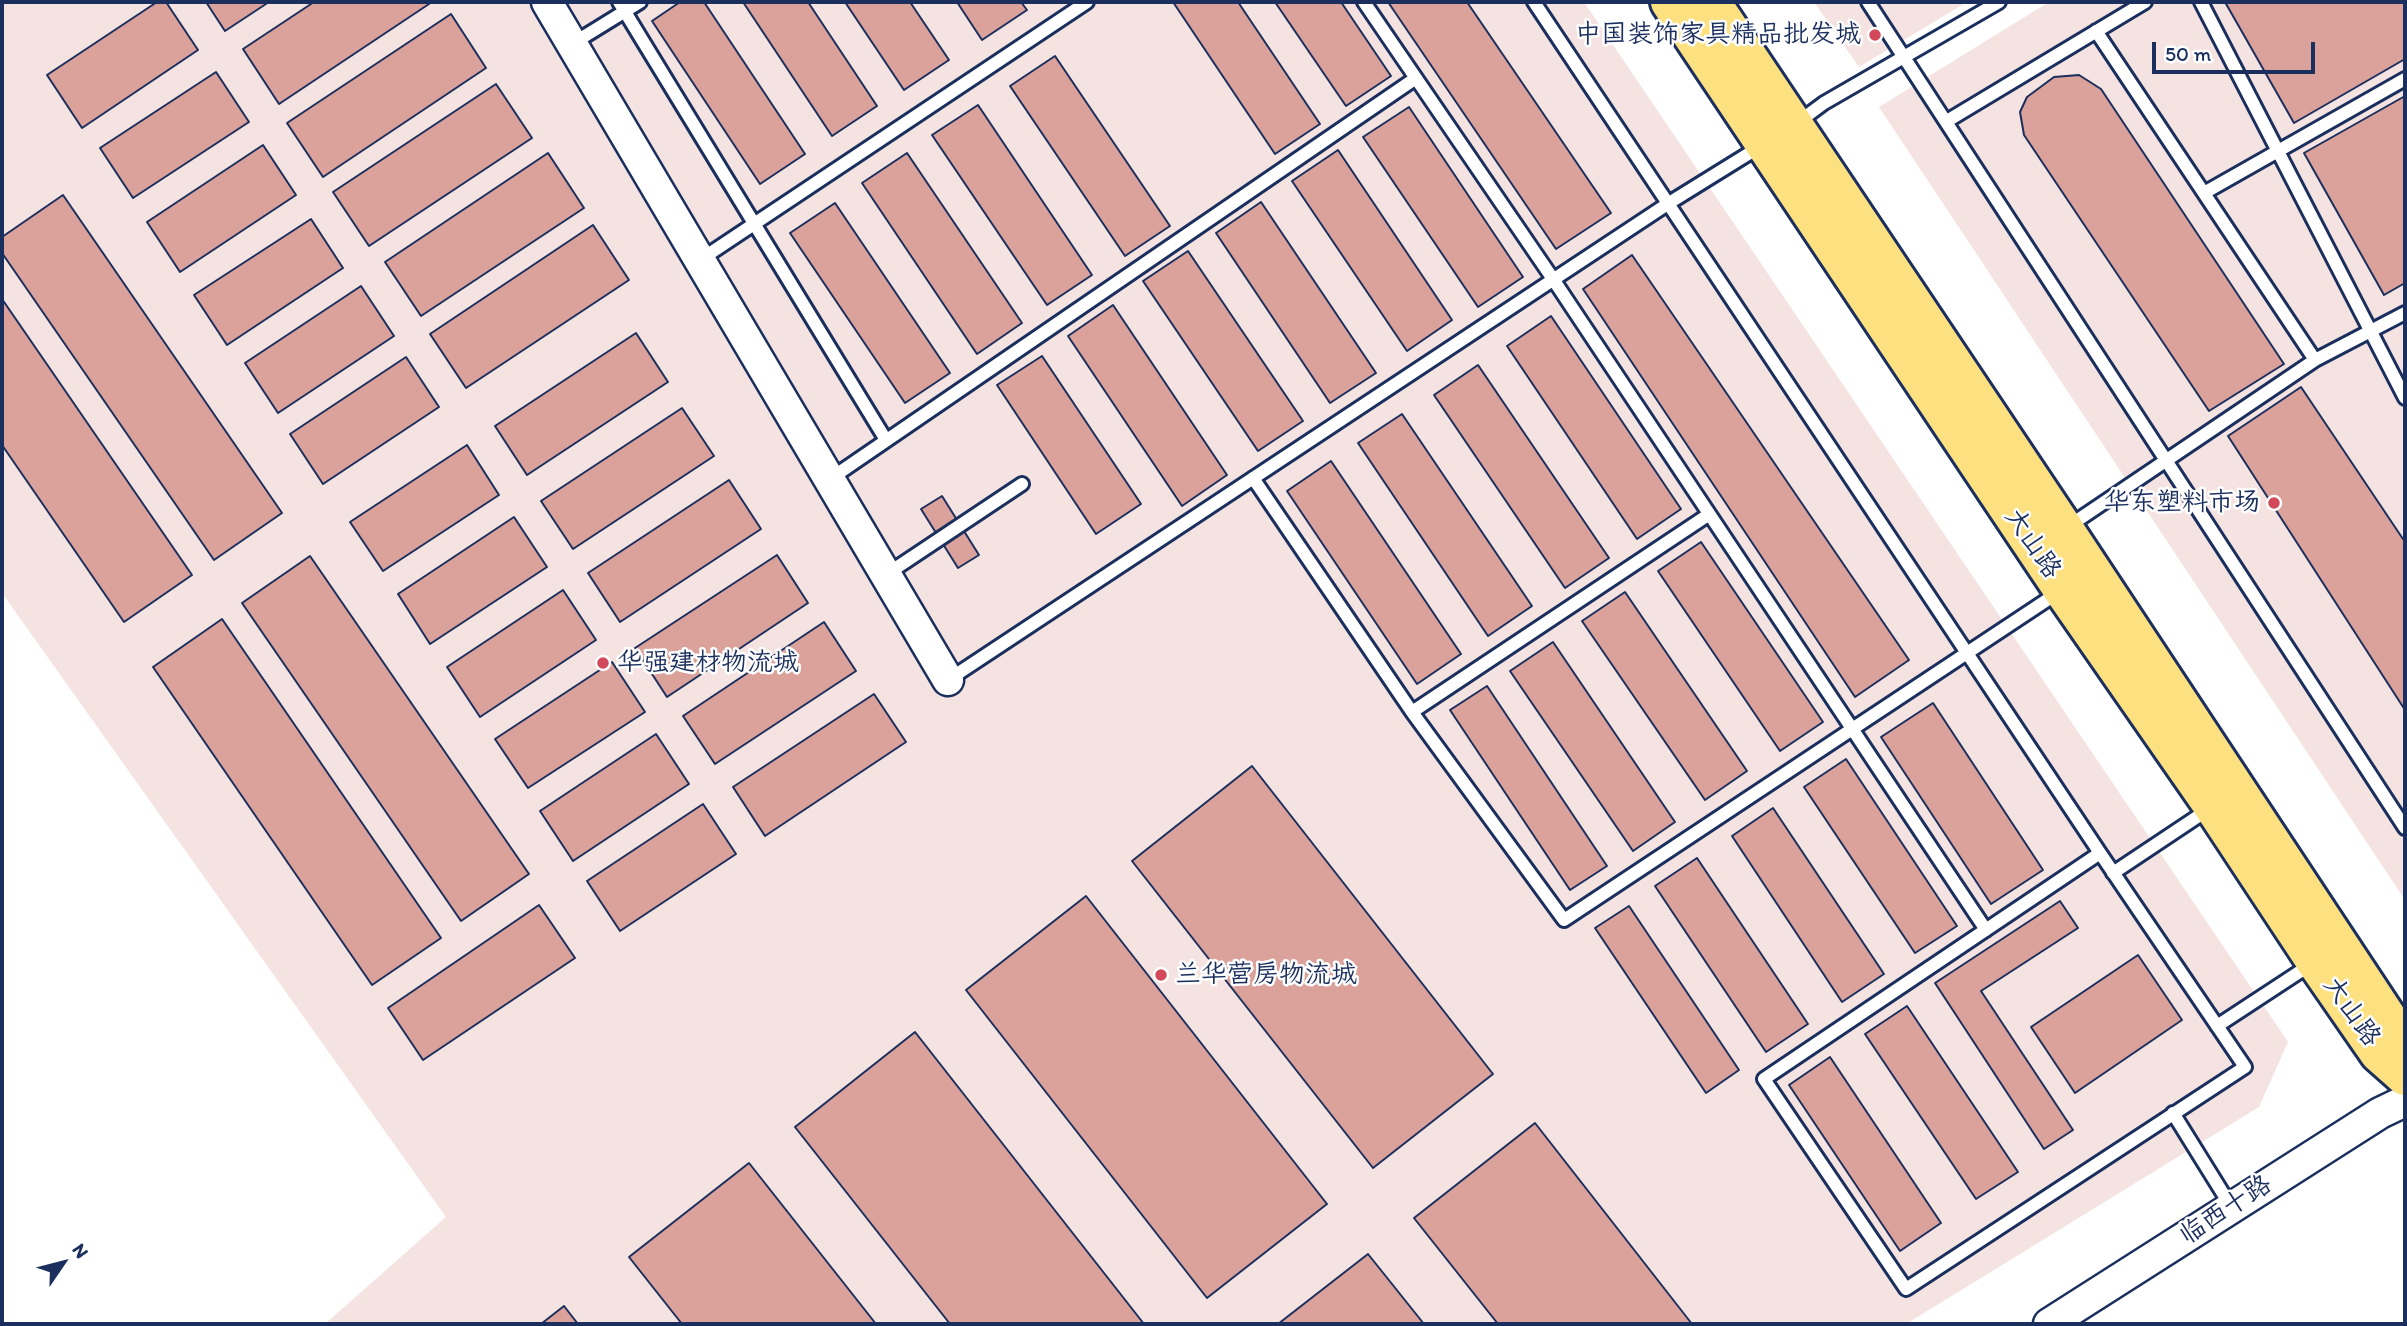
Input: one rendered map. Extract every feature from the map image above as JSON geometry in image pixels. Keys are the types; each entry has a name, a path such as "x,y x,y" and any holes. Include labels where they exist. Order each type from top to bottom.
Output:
{"main road":[{"name":"大山路","path":"1670,2 1780,133 2064,529 2405,1045"},
{"name":"大山路","path":"1711,2 1780,133 2063,590 2213,806 2379,1053 2405,1076"}],"street":[{"path":"547,2 948,680"},
{"name":"临西十路","path":"2049,1324 2380,1113 2405,1101"}],"lane":[{"path":"572,44 622,7 640,2"},
{"path":"700,260 1087,2"},
{"path":"1364,2 1553,279 1986,930"},
{"path":"1534,2 2245,1067 1906,1289 1764,1079 2100,853"},
{"path":"1868,2 2405,828"},
{"path":"948,680 1824,103 1999,2"},
{"path":"1947,121 2146,2"},
{"path":"2201,2 2405,398"},
{"path":"622,7 886,440"},
{"path":"2096,30 2315,360"},
{"path":"830,479 1416,78"},
{"path":"2204,193 2405,79"},
{"path":"2064,529 2315,360 2405,313"},
{"path":"1253,478 1412,712 1564,920 2063,590"},
{"path":"887,574 1022,484"},
{"path":"1412,712 1708,514"},
{"path":"2113,873 2213,806"},
{"path":"2217,1026 2316,962"},
{"path":"2173,1113 2232,1208"}],"shaded area":[{"name":"华强建材物流城","path":"2,2 1584,2 2288,1042 2259,1107 1906,1324 325,1324 446,1217 2,593"},
{"name":"中国装饰家具精品批发城","path":"1814,2 1967,2 1859,67"},
{"name":"华东塑料市场","path":"2049,2 2405,2 2405,900 1879,107"}],"building":[{"path":"157,2 166,2 198,50 82,128 47,75"},
{"path":"206,2 269,2 225,31"},
{"path":"314,2 432,2 279,104 243,49"},
{"path":"680,2 704,2 805,154 760,184 652,21"},
{"path":"743,2 808,2 877,106 832,136"},
{"path":"845,2 910,2 949,60 904,90"},
{"path":"957,2 1021,2 1027,10 982,40"},
{"path":"1173,2 1238,2 1320,124 1275,154"},
{"path":"1275,2 1341,2 1391,76 1346,106"},
{"path":"1388,2 1467,2 1611,213 1556,249"},
{"path":"2225,2 2405,2 2405,59 2294,123"},
{"path":"451,14 486,68 323,177 287,123"},
{"path":"1055,56 1170,226 1125,256 1010,86"},
{"path":"216,72 249,122 133,198 100,148"},
{"path":"2079,75 2101,89 2284,364 2209,411 2024,135 2020,112 2027,97 2054,77"},
{"path":"496,84 532,138 369,246 333,192"},
{"path":"2405,96 2405,283 2384,295 2304,153"},
{"path":"978,105 1092,275 1047,305 932,135"},
{"path":"1409,107 1523,277 1478,307 1363,137"},
{"path":"263,145 296,195 180,272 147,222"},
{"path":"1338,150 1452,320 1407,351 1292,181"},
{"path":"548,153 584,208 421,316 385,262"},
{"path":"907,153 1022,323 977,354 862,183"},
{"path":"63,195 282,513 214,560 2,253 2,237"},
{"path":"1261,202 1376,373 1330,403 1216,233"},
{"path":"835,203 950,373 905,403 790,233"},
{"path":"311,219 343,268 227,345 194,295"},
{"path":"593,225 629,280 466,388 430,334"},
{"path":"1188,251 1303,421 1258,451 1143,281"},
{"path":"1632,255 1909,660 1855,697 1583,289"},
{"path":"361,286 394,336 278,413 245,363"},
{"path":"2,299 192,575 124,622 2,445"},
{"path":"1113,305 1227,475 1182,506 1068,336"},
{"path":"1551,316 1681,509 1637,539 1507,346"},
{"path":"636,333 668,382 527,475 495,426"},
{"path":"1042,356 1141,504 1096,534 997,385"},
{"path":"406,357 439,407 323,484 290,434"},
{"path":"1478,365 1609,558 1565,588 1434,395"},
{"path":"2301,387 2405,542 2405,710 2228,436"},
{"path":"682,408 714,456 573,549 541,501"},
{"path":"1402,414 1532,606 1488,636 1358,443"},
{"path":"467,445 499,495 383,571 350,522"},
{"path":"1331,461 1461,654 1417,684 1287,491"},
{"path":"729,480 761,529 620,622 588,573"},
{"path":"942,496 979,555 958,568 921,509"},
{"path":"514,517 547,567 430,644 398,594"},
{"path":"1701,542 1823,722 1780,751 1658,571"},
{"path":"777,555 808,603 667,697 635,648"},
{"path":"310,556 529,874 461,921 242,603"},
{"path":"563,590 596,640 480,717 447,667"},
{"path":"1625,592 1747,771 1705,800 1582,621"},
{"path":"222,619 441,938 372,985 153,667"},
{"path":"824,622 856,671 715,764 683,716"},
{"path":"1553,642 1675,822 1633,851 1510,671"},
{"path":"612,662 645,712 528,788 495,739"},
{"path":"1487,686 1607,866 1570,890 1450,710"},
{"path":"874,694 906,742 765,836 733,787"},
{"path":"1933,703 2043,870 1991,904 1881,737"},
{"path":"656,734 689,784 573,861 540,811"},
{"path":"1846,759 1957,926 1915,953 1804,787"},
{"path":"1252,766 1493,1074 1373,1168 1132,861"},
{"path":"703,804 736,854 620,931 587,881"},
{"path":"1773,808 1884,974 1842,1002 1732,836"},
{"path":"1697,858 1808,1024 1766,1052 1655,886"},
{"path":"1086,896 1327,1204 1207,1298 966,990"},
{"path":"2060,901 2078,928 1981,991 2073,1130 2044,1149 1935,983"},
{"path":"539,905 575,958 423,1060 388,1008"},
{"path":"1629,906 1739,1070 1706,1093 1595,928"},
{"path":"2138,955 2182,1020 2075,1093 2031,1027"},
{"path":"1907,1006 2018,1172 1976,1199 1865,1034"},
{"path":"915,1032 1144,1324 950,1324 795,1127"},
{"path":"1830,1057 1941,1223 1900,1251 1789,1085"},
{"path":"1535,1123 1692,1324 1498,1324 1414,1218"},
{"path":"749,1163 876,1324 682,1324 629,1257"},
{"path":"1368,1254 1424,1324 1278,1324"},
{"path":"564,1306 578,1324 541,1324"}],"place":[{"name":"中国装饰家具精品批发城","path":"1875,35"},
{"name":"华东塑料市场","path":"2274,503"},
{"name":"华强建材物流城","path":"603,663"},
{"name":"兰华营房物流城","path":"1161,975"}]}
